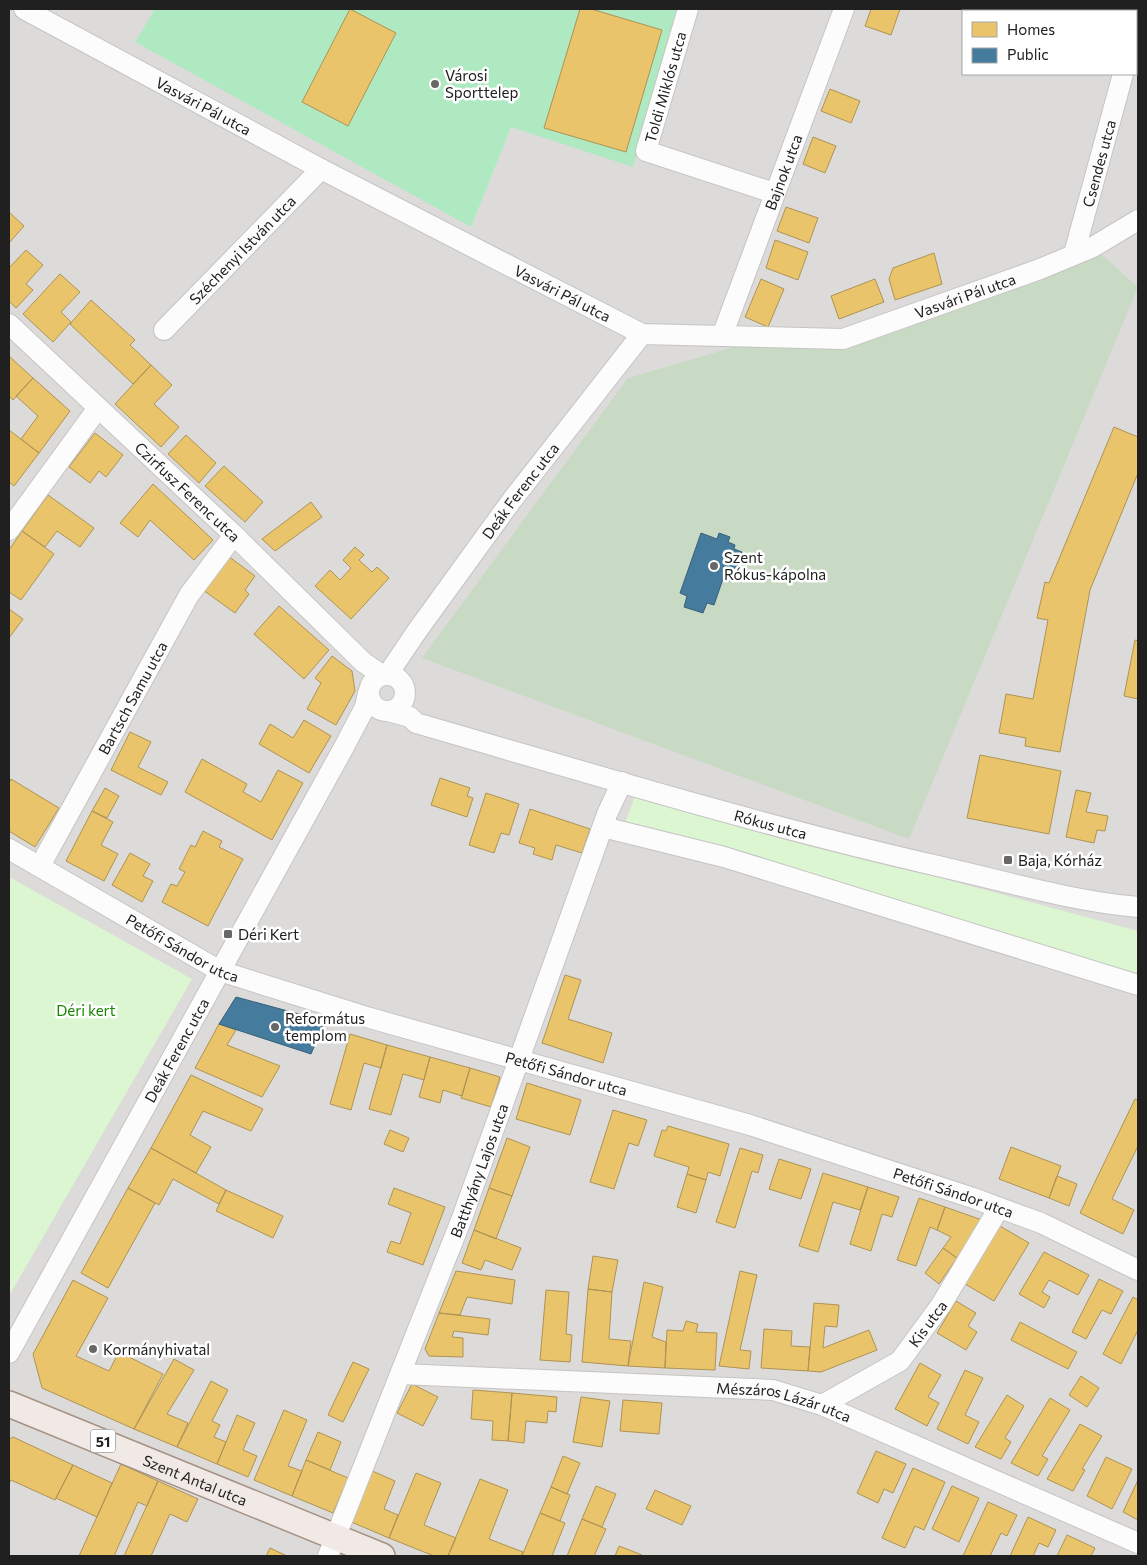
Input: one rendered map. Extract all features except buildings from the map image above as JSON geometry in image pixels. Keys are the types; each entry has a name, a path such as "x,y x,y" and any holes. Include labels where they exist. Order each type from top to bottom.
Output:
{"main road":[{"name":"Szent Antal utca","path":"9,1404 332,1547 382,1556"}],"street":[{"name":"Vasvári Pál utca","path":"24,9 321,169 642,334 843,339 1093,247 1138,220"},
{"name":"Toldi Miklós utca","path":"688,9 646,151 774,194"},
{"name":"Bajnok utca","path":"722,336 844,9"},
{"name":"Csendes utca","path":"1074,254 1123,75"},
{"name":"Széchenyi István utca","path":"164,330 321,169"},
{"name":"Czirfusz Ferenc utca","path":"9,324 234,535 363,662 368,673 386,684"},
{"name":"Deák Ferenc utca","path":"386,684 404,650 512,500 642,334"},
{"path":"9,530 98,408"},
{"name":"Bartsch Samu utca","path":"40,866 189,595 234,535"},
{"path":"385,711 372,704 386,684"},
{"path":"344,748 373,716 399,707 405,697 386,684"},
{"path":"386,684 410,718"},
{"path":"344,748 365,707 386,684"},
{"name":"Rókus utca","path":"385,711 410,718 416,723 622,782 888,855 1052,892 1138,907"},
{"name":"Deák Ferenc utca","path":"9,1353 344,748"},
{"name":"Batthyány Lajos utca","path":"332,1547 401,1374 520,1060 603,827 622,782"},
{"path":"603,827 724,857 1138,985"},
{"name":"Petőfi Sándor utca","path":"9,849 220,971 370,1018 750,1126 1041,1223 1138,1270"},
{"name":"Kis utca","path":"822,1404 900,1361 941,1306 999,1208"},
{"name":"Mészáros Lázár utca","path":"401,1374 773,1390 822,1404 1138,1543"}],"shaded area":[{"path":"9,9 1138,9 1138,1556 9,1556"}],"green space":[{"name":"Városi Sporttelep","path":"155,9 680,9 633,167 511,127 471,227 135,42"},
{"path":"1093,247 1138,287 909,839 422,658 628,378 765,338 843,339"},
{"path":"635,796 1138,931 1138,980 623,829"},
{"name":"Déri kert","path":"9,877 192,979 9,1296"}],"place":[{"name":"Városi Sporttelep","path":"435,84"},
{"name":"Szent Rókus-kápolna","path":"714,566"},
{"name":"Baja, Kórház","path":"1008,860"},
{"name":"Déri Kert","path":"228,934"},
{"name":"Református templom","path":"275,1027"},
{"name":"Kormányhivatal","path":"93,1349"}]}
